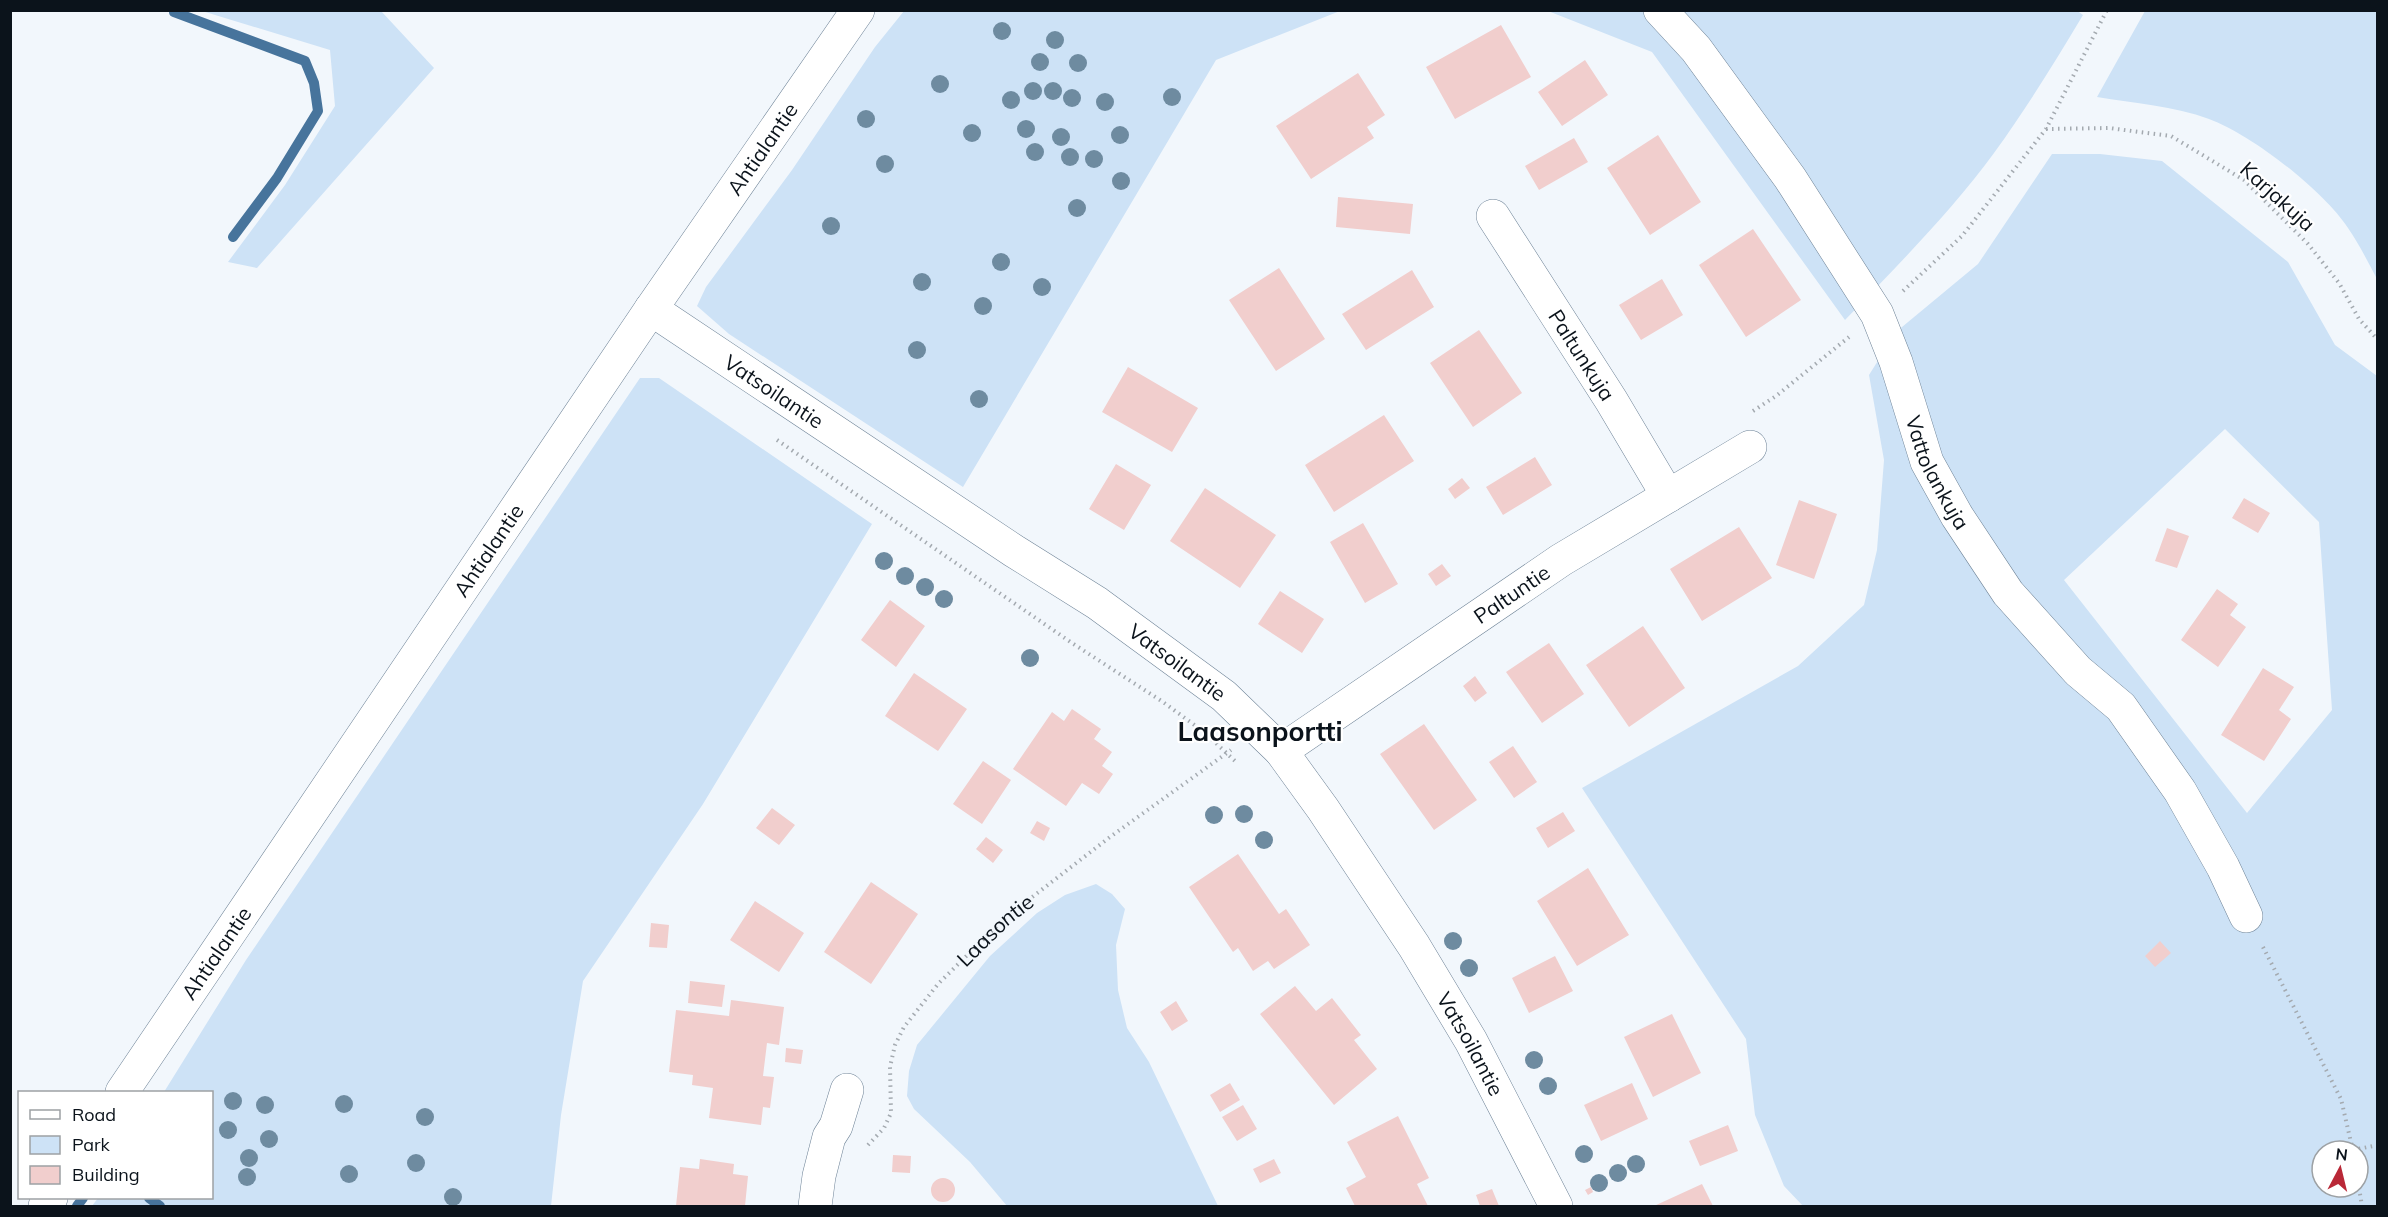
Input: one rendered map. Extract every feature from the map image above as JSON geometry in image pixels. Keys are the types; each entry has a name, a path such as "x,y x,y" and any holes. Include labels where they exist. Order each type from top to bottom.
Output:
{"street":[{"name":"Ahtialantie","path":"123,1091 651,309 858,10"},
{"name":"Vattolankuja","path":"1660,10 1696,49 1790,178 1877,314 1896,362 1927,462 1957,516 2008,593 2078,671 2121,707 2180,791 2223,867 2246,916"},
{"name":"Paltunkuja","path":"1493,216 1611,400 1668,496"},
{"name":"Vatsoilantie","path":"651,309 1014,551 1097,603 1224,696 1281,751 1323,809 1414,946 1471,1041 1556,1206"},
{"name":"Paltuntie","path":"1281,751 1561,560 1750,447"},
{"path":"815,1206 826,1147 838,1120 847,1090"}],"path":[{"path":"1776,396 1877,314 1962,237 2046,129 2107,10"},
{"name":"Karjakuja","path":"2046,129 2109,128 2170,136 2244,180 2308,244 2339,283 2359,319 2378,340"},
{"path":"775,438 1055,632 1163,702 1204,732 1242,767"},
{"name":"Laasontie","path":"859,1149 873,1142 889,1121 891,1113 890,1067 895,1045 904,1027 938,984 1005,918 1101,844 1227,753"},
{"path":"2246,916 2341,1099 2350,1139"}],"green space":[{"path":"2076,10 2083,15 2040,85 1994,153 1941,218 1845,320 1652,52 1548,11"},
{"path":"202,11 381,11 434,68 257,268 228,262 285,185 335,106 330,50"},
{"path":"904,11 1340,11 1216,60 963,487 729,334 697,306 706,287 792,170 875,47"},
{"path":"2145,11 2377,11 2377,279 2356,240 2337,213 2285,165 2245,137 2209,119 2182,111 2097,97"},
{"path":"2052,154 2100,154 2162,161 2288,262 2335,345 2377,376 2377,1206 1803,1206 1784,1186 1755,1115 1746,1039 1582,788 1798,666 1864,605 1877,550 1884,460 1869,375 1896,332 1978,264","holes":["2225,429 2319,522 2332,710 2247,813 2064,580"]},
{"path":"640,378 659,378 872,524 703,804 583,981 561,1115 551,1206 92,1206 97,1199 213,1199 213,1091 165,1091 246,960"},
{"path":"1096,884 1112,894 1125,909 1116,945 1118,990 1127,1028 1149,1062 1218,1206 1007,1206 970,1162 914,1109 907,1096 909,1071 917,1045 990,956 1037,913 1065,895"}],"building":[{"path":"1501,25 1531,77 1455,119 1426,67"},
{"path":"1585,60 1608,95 1562,126 1538,92"},
{"path":"1358,73 1385,115 1367,127 1374,138 1311,179 1276,126"},
{"path":"1658,135 1701,202 1650,235 1607,168"},
{"path":"1574,138 1588,162 1539,190 1525,166"},
{"path":"1338,197 1413,204 1410,234 1336,227"},
{"path":"1753,229 1801,300 1746,337 1699,265"},
{"path":"1279,268 1325,339 1276,371 1229,300"},
{"path":"1412,270 1434,307 1366,350 1342,314"},
{"path":"1662,279 1683,315 1641,340 1619,305"},
{"path":"1479,330 1522,393 1473,427 1430,363"},
{"path":"1128,367 1198,408 1172,452 1102,412"},
{"path":"1384,415 1414,461 1334,512 1305,465"},
{"path":"1535,457 1552,485 1503,515 1486,487"},
{"path":"1116,464 1151,485 1124,530 1089,509"},
{"path":"1462,478 1470,488 1455,499 1448,489"},
{"path":"1205,488 1276,535 1240,588 1170,541"},
{"path":"2244,498 2270,513 2258,533 2232,518"},
{"path":"1799,500 1837,514 1814,579 1776,565"},
{"path":"1363,523 1398,584 1365,603 1330,542"},
{"path":"1739,527 1772,578 1702,621 1670,569"},
{"path":"2167,528 2189,536 2177,568 2155,561"},
{"path":"1442,564 1451,576 1436,586 1428,574"},
{"path":"2217,589 2238,604 2230,615 2246,627 2218,667 2181,640"},
{"path":"1280,591 1324,619 1302,653 1258,624"},
{"path":"890,600 925,626 896,667 861,640"},
{"path":"1643,626 1685,688 1629,727 1586,665"},
{"path":"1549,643 1584,694 1542,723 1506,672"},
{"path":"2263,668 2294,687 2279,710 2291,719 2264,761 2221,735"},
{"path":"914,673 967,709 938,751 885,716"},
{"path":"1475,676 1487,693 1475,702 1463,686"},
{"path":"1072,709 1101,729 1094,739 1112,752 1102,766 1113,774 1099,794 1082,783 1066,806 1013,769 1052,712 1064,721"},
{"path":"1424,724 1477,800 1434,830 1380,754"},
{"path":"1513,746 1537,782 1514,798 1489,762"},
{"path":"983,761 1011,780 982,824 953,804"},
{"path":"772,808 795,825 779,845 756,828"},
{"path":"1563,812 1575,831 1548,848 1536,828"},
{"path":"1037,821 1050,828 1044,841 1030,833"},
{"path":"986,837 1003,850 993,863 976,849"},
{"path":"1238,854 1279,914 1286,909 1310,945 1274,969 1268,961 1253,971 1238,948 1233,952 1189,887"},
{"path":"1588,868 1629,935 1577,966 1537,901"},
{"path":"871,882 918,914 871,984 824,952"},
{"path":"755,901 804,933 779,972 730,940"},
{"path":"651,923 669,925 667,948 649,947"},
{"path":"2160,941 2171,953 2155,967 2145,956"},
{"path":"1555,956 1573,991 1529,1013 1512,978"},
{"path":"690,981 725,985 722,1007 688,1003"},
{"path":"1295,986 1316,1011 1332,998 1361,1035 1354,1040 1377,1069 1334,1105 1260,1014"},
{"path":"731,1000 784,1007 779,1045 767,1043 763,1076 774,1077 770,1108 763,1107 761,1125 709,1118 713,1088 692,1085 693,1075 669,1072 676,1010 729,1016"},
{"path":"1176,1001 1188,1021 1172,1031 1160,1012"},
{"path":"1672,1014 1701,1073 1653,1097 1624,1037"},
{"path":"786,1048 803,1050 801,1064 785,1062"},
{"path":"1230,1083 1240,1100 1220,1112 1210,1095"},
{"path":"1632,1083 1648,1119 1601,1141 1584,1105"},
{"path":"1243,1105 1257,1129 1237,1141 1222,1117"},
{"path":"1398,1116 1429,1178 1417,1184 1428,1206 1355,1206 1346,1188 1366,1177 1347,1142"},
{"path":"1728,1125 1738,1151 1700,1166 1689,1141"},
{"path":"893,1155 911,1156 910,1173 892,1172"},
{"path":"700,1159 734,1164 733,1174 748,1176 745,1206 676,1206 680,1167 699,1169"},
{"path":"1274,1159 1281,1173 1260,1183 1253,1169"},
{"path":"943,1178 951,1182 955,1190 951,1198 943,1202 935,1198 931,1190 935,1182"},
{"path":"1702,1184 1713,1206 1654,1206"},
{"path":"1591,1187 1593,1192 1588,1195 1585,1190"},
{"path":"1492,1189 1499,1206 1480,1206 1476,1195"}],"waterway":[{"path":"174,10 174,12 305,61 314,83 318,111 277,178 233,237"},
{"path":"77,1206 82,1199"},
{"path":"150,1199 160,1206"}],"district":[{"name":"Laasonportti","path":"1260,731"}]}
